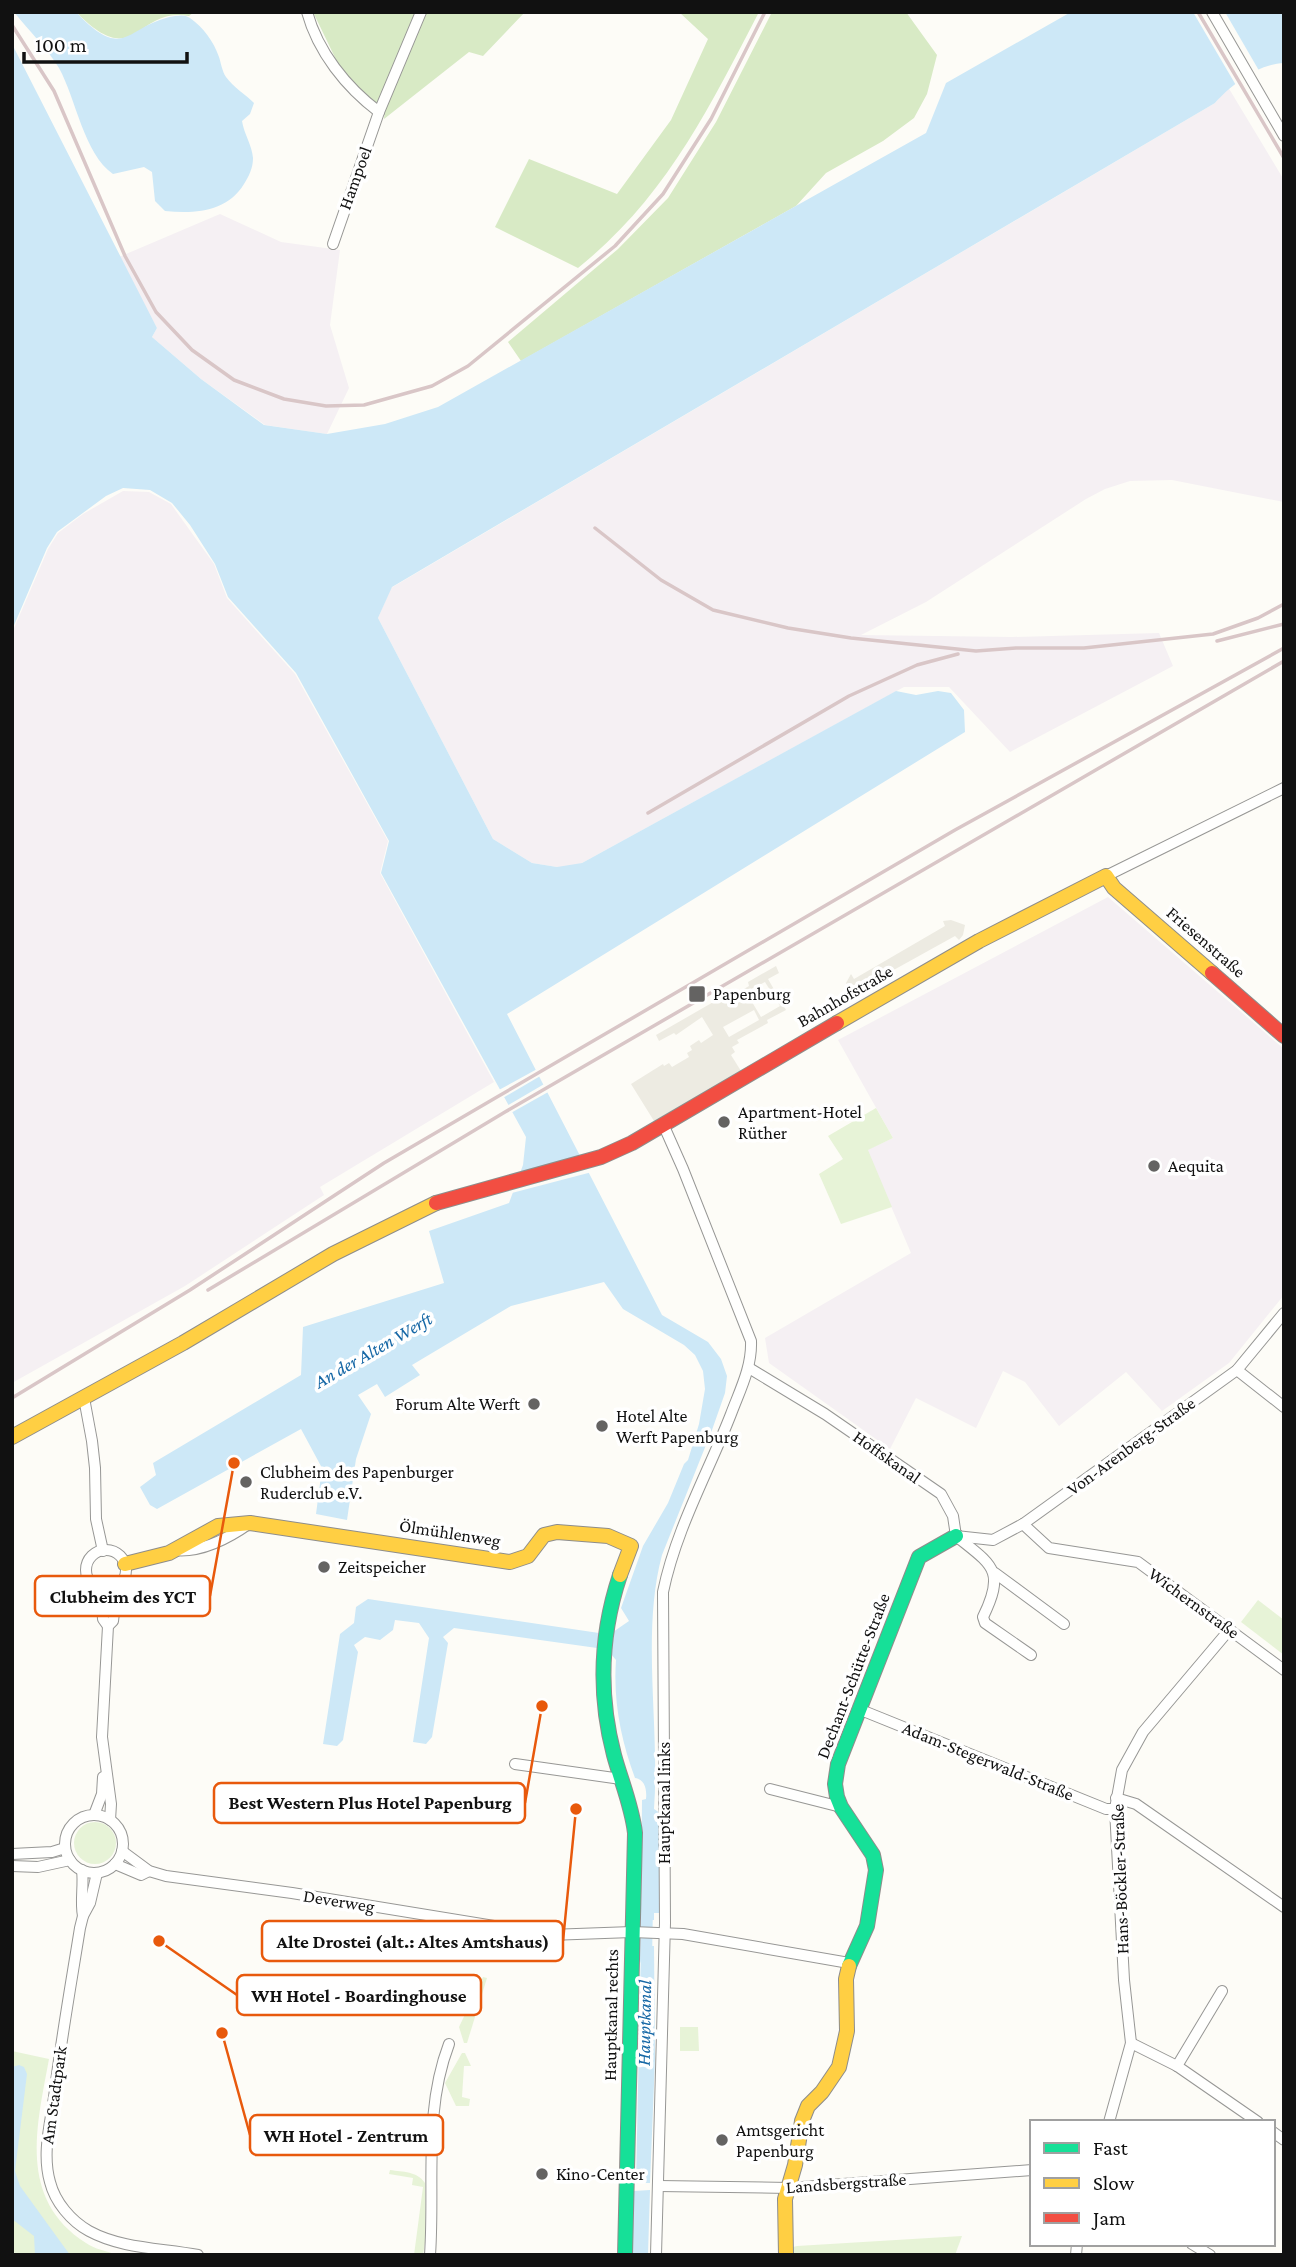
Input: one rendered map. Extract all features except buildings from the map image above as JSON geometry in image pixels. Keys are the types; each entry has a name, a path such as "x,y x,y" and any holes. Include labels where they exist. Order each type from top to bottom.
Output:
{"street":[{"path":"307,12 310,23 338,75 361,99 379,112"},
{"name":"Hampoel","path":"333,244 379,112 421,12"},
{"path":"1212,12 1284,136"},
{"name":"Bahnhofstraße","path":"84,1398 357,1242 429,1205 601,1157 632,1143 979,941 1284,788"},
{"name":"Friesenstraße","path":"1106,876 1114,888 1284,1036"},
{"path":"663,1124 751,1341 749,1368"},
{"name":"Von-Arenberg-Straße","path":"956,1536 993,1540 1023,1524 1237,1370 1284,1312"},
{"name":"Hoffskanal","path":"749,1368 825,1414 941,1494 953,1516 956,1536"},
{"name":"Hauptkanal links","path":"656,2255 659,2186 663,1592 674,1550 749,1368"},
{"path":"1237,1370 1284,1407"},
{"path":"12,1437 84,1398 95,1468 96,1519 103,1551"},
{"name":"Ölmühlenweg","path":"125,1563 174,1550 213,1527 230,1522 510,1562 528,1556 544,1535 557,1532 608,1536 631,1546"},
{"name":"Wichernstraße","path":"1023,1524 1049,1548 1138,1562 1284,1670"},
{"path":"956,1536 985,1559 995,1573 1063,1624"},
{"name":"Dechant-Schütte-Straße","path":"786,2255 784,2214 802,2121 808,2106 822,2092 839,2067 847,2031 846,1979 849,1963 867,1926 874,1889 876,1870 873,1855 841,1807 835,1784 838,1764 919,1557 956,1536"},
{"name":"Hauptkanal rechts","path":"625,2255 637,1932 634,1817 613,1753 602,1688 602,1642 606,1615 631,1546"},
{"path":"108,1626 113,1621 117,1587 125,1577 125,1563 114,1552 103,1551 92,1556 86,1571 92,1585 101,1590 117,1587"},
{"path":"995,1573 993,1597 983,1617 985,1623 1031,1655"},
{"path":"94,1815 102,1794 108,1626 103,1619 101,1590"},
{"name":"Hans-Böckler-Straße","path":"1110,2120 1131,2043 1124,1980 1116,1804 1122,1770 1143,1732 1230,1629"},
{"name":"Adam-Stegerwald-Straße","path":"861,1710 1106,1809 1116,1804 1136,1804 1284,1907"},
{"path":"103,1754 111,1804 110,1820"},
{"path":"515,1764 621,1779"},
{"path":"770,1789 841,1807"},
{"path":"94,1815 110,1820 121,1833 122,1851 115,1864 103,1871 82,1870 70,1860 65,1848 66,1835 74,1823 87,1816 94,1815"},
{"path":"12,1854 52,1853 65,1848"},
{"name":"Deverweg","path":"122,1851 149,1871 166,1876 292,1893 538,1934 660,1933"},
{"path":"12,1866 38,1867 70,1860"},
{"name":"Deverweg","path":"115,1864 141,1875 149,1871"},
{"name":"Am Stadtpark","path":"82,1870 83,1916"},
{"name":"Am Stadtpark","path":"97,1872 90,1903 83,1916 60,2050 46,2152 49,2180 56,2199 70,2216 88,2230 109,2240 138,2247 198,2255"},
{"path":"660,1933 849,1963"},
{"path":"1177,2066 1222,1991"},
{"path":"1131,2043 1177,2066 1255,2120"},
{"path":"430,2255 434,2101 449,2044"},
{"name":"Landsbergstraße","path":"659,2186 789,2188 1030,2170"}],"shaded area":[{"path":"1228,87 1284,180 1284,502 1172,480 1130,481 1086,499 926,602 861,635 1012,637 1159,633 1173,666 1010,752 949,687 904,687 582,863 570,867 532,863 493,839 378,618 391,588 1215,103"},
{"path":"220,214 281,242 340,250 330,325 349,388 327,434 265,425 201,379 152,337 157,328 119,257"},
{"path":"123,491 149,492 171,504 214,564 227,598 295,674 388,841 380,873 494,1082 320,1187 324,1195 185,1286 12,1383 12,633 48,549 58,533 83,514"},
{"path":"1108,897 1284,1049 1284,1295 1229,1363 1162,1411 1126,1372 1059,1426 1025,1382 1003,1371 976,1428 916,1398 890,1449 769,1363 765,1338 911,1253 867,1150 893,1138 838,1040"},
{"path":"951,920 965,925 959,940 955,936 890,972 862,989 865,994 856,996 847,992 846,983 851,974 854,979 945,926 943,921"},
{"path":"776,966 779,973 768,979 786,1010 737,1040 739,1043 732,1047 735,1052 731,1055 741,1071 654,1121 631,1084 663,1064 664,1066 669,1063 672,1067 689,1057 687,1053 692,1050 690,1046 713,1035 702,1017 676,1035 674,1033 659,1041 656,1035 729,993 732,996 749,986 748,982","holes":["765,982 780,1006 761,1017 746,992","754,1010 759,1020 729,1037 723,1027"]}],"green space":[{"path":"76,12 194,12 189,16 171,16 157,20 124,38 112,37 96,30"},
{"path":"313,12 525,12 483,56 469,52 384,119 385,109 362,93 342,72"},
{"path":"679,12 759,12 703,117 660,182 636,212 609,241 578,268 495,227 529,159 617,194 671,120 708,39"},
{"path":"772,12 906,12 937,55 927,94 914,118 883,141 826,173 796,206 521,361 508,342 618,249 668,198 716,122"},
{"path":"876,1108 893,1138 868,1150 892,1207 841,1224 819,1174 843,1159 828,1136"},
{"path":"1258,1600 1284,1620 1284,1655 1241,1622"},
{"path":"95,1822 110,1828 116,1843 110,1858 95,1864 80,1858 74,1843 80,1828"},
{"path":"483,1977 487,1978 467,2043 464,2043 459,2027"},
{"path":"680,2027 698,2027 699,2051 680,2051"},
{"path":"12,2051 49,2059 40,2109 37,2159 41,2183 49,2205 64,2225 86,2243 117,2255 12,2255"},
{"path":"462,2053 465,2053 471,2066 464,2066 462,2097 470,2099 469,2106 456,2106 445,2083"},
{"path":"390,2170 414,2174 425,2183 426,2236 423,2255 414,2255 423,2187 412,2185 413,2178 389,2174"},
{"path":"962,2236 955,2255 790,2255 789,2248 797,2246"}],"water":[{"path":"14,12 76,12 93,28 116,39 175,16 185,16 195,22 214,46 226,77 254,103 250,114 242,121 252,153 252,165 248,178 237,193 219,206 209,209 165,211 155,201 152,172 144,167 113,174 103,165 88,140 59,68"},
{"name":"An der Alten Werft","path":"1071,12 1284,12 1284,63 1255,71 1229,89 1215,103 392,587 378,618 493,839 532,863 557,867 582,863 896,691 916,695 938,691 951,693 964,710 965,732 507,1014 662,1315 708,1342 721,1359 727,1376 725,1393 712,1430 662,1555 656,1585 652,1648 654,1809 660,1813 659,1913 654,1913 654,1920 641,1920 642,1800 646,1799 646,1792 643,1783 635,1778 626,1749 617,1705 616,1660 611,1654 613,1632 629,1621 621,1608 643,1546 668,1503 688,1460 699,1424 705,1389 703,1371 695,1355 684,1345 623,1309 604,1282 511,1306 412,1365 420,1375 385,1397 377,1384 358,1395 371,1414 356,1459 347,1520 316,1514 322,1468 301,1429 157,1509 150,1505 140,1487 156,1475 153,1463 301,1375 303,1327 444,1283 429,1231 509,1203 523,1165 526,1137 381,873 389,841 296,673 228,597 215,564 172,503 150,490 123,488 106,496 57,532 47,548 12,630 12,44 157,328 152,337 201,379 264,425 327,434 385,424 438,407 926,133 946,83"},
{"path":"368,1599 599,1633 597,1648 454,1628 443,1637 448,1643 432,1737 426,1744 413,1742 429,1638 419,1623 395,1620 393,1630 380,1640 365,1637 354,1645 358,1652 343,1740 337,1746 323,1744 340,1634 354,1623 356,1607"},
{"path":"641,1946 654,1946 655,2059 650,2183 636,2183"},
{"path":"12,2067 24,2067 27,2074 15,2171 20,2186 70,2255 35,2255 34,2236 12,2219"},
{"path":"650,2190 648,2255 632,2255 634,2191"}],"pier":[{"path":"1193,12 1225,12 1261,74 1237,87"},
{"path":"539,1068 542,1075 501,1099 497,1091"},
{"path":"546,1083 550,1091 509,1114 505,1107"},
{"path":"583,1155 592,1172 508,1194 517,1173"}],"waterway":[{"name":"Hauptkanal","path":"646,1960 647,1905"}],"railway":[{"path":"12,25 54,91 125,256 156,312 192,350 234,380 284,399 326,406 364,405 432,386 468,366 615,246 663,194 711,119 765,12"},
{"path":"1198,12 1284,158"},
{"path":"595,528 661,580 713,610 788,628 851,638 976,651 1084,648 1213,634 1258,618 1284,604"},
{"path":"1217,641 1284,624"},
{"path":"12,1398 190,1290 384,1163 955,830 1284,648"},
{"path":"648,813 849,696 917,665 958,654"},
{"path":"208,1290 505,1112 1284,661"}],"traffic: fast":[{"path":"849,1966 867,1926 876,1870 873,1855 837,1797 835,1784 838,1764 919,1557 956,1536"},
{"path":"620,1575 608,1620 604,1687 609,1732 635,1833 625,2255"}],"traffic: slow":[{"path":"837,1023 979,941 1106,876 1114,888 1212,973"},
{"path":"12,1437 183,1343 333,1254 436,1203"},
{"path":"125,1564 169,1553 218,1526 250,1523 510,1562 528,1556 544,1535 557,1532 608,1536 631,1546 620,1575"},
{"path":"786,2255 785,2199 795,2165 802,2121 808,2106 822,2092 839,2067 847,2031 846,1979 849,1966"}],"traffic: jam":[{"path":"1212,973 1284,1036"},
{"path":"436,1203 601,1157 632,1143 837,1023"}],"place":[{"name":"Papenburg","path":"697,994"},
{"name":"Apartment-Hotel Rüther","path":"724,1122"},
{"name":"Aequita","path":"1154,1166"},
{"name":"Forum Alte Werft","path":"534,1404"},
{"name":"Hotel Alte Werft Papenburg","path":"602,1426"},
{"name":"Clubheim des YCT","path":"234,1463"},
{"name":"Clubheim des Papenburger Ruderclub e.V.","path":"246,1482"},
{"name":"Zeitspeicher","path":"324,1567"},
{"name":"Best Western Plus Hotel Papenburg","path":"542,1706"},
{"name":"Alte Drostei (alt.: Altes Amtshaus)","path":"576,1809"},
{"name":"WH Hotel - Boardinghouse","path":"159,1941"},
{"name":"WH Hotel - Zentrum","path":"222,2033"},
{"name":"Amtsgericht Papenburg","path":"722,2140"},
{"name":"Kino-Center","path":"542,2174"}]}
